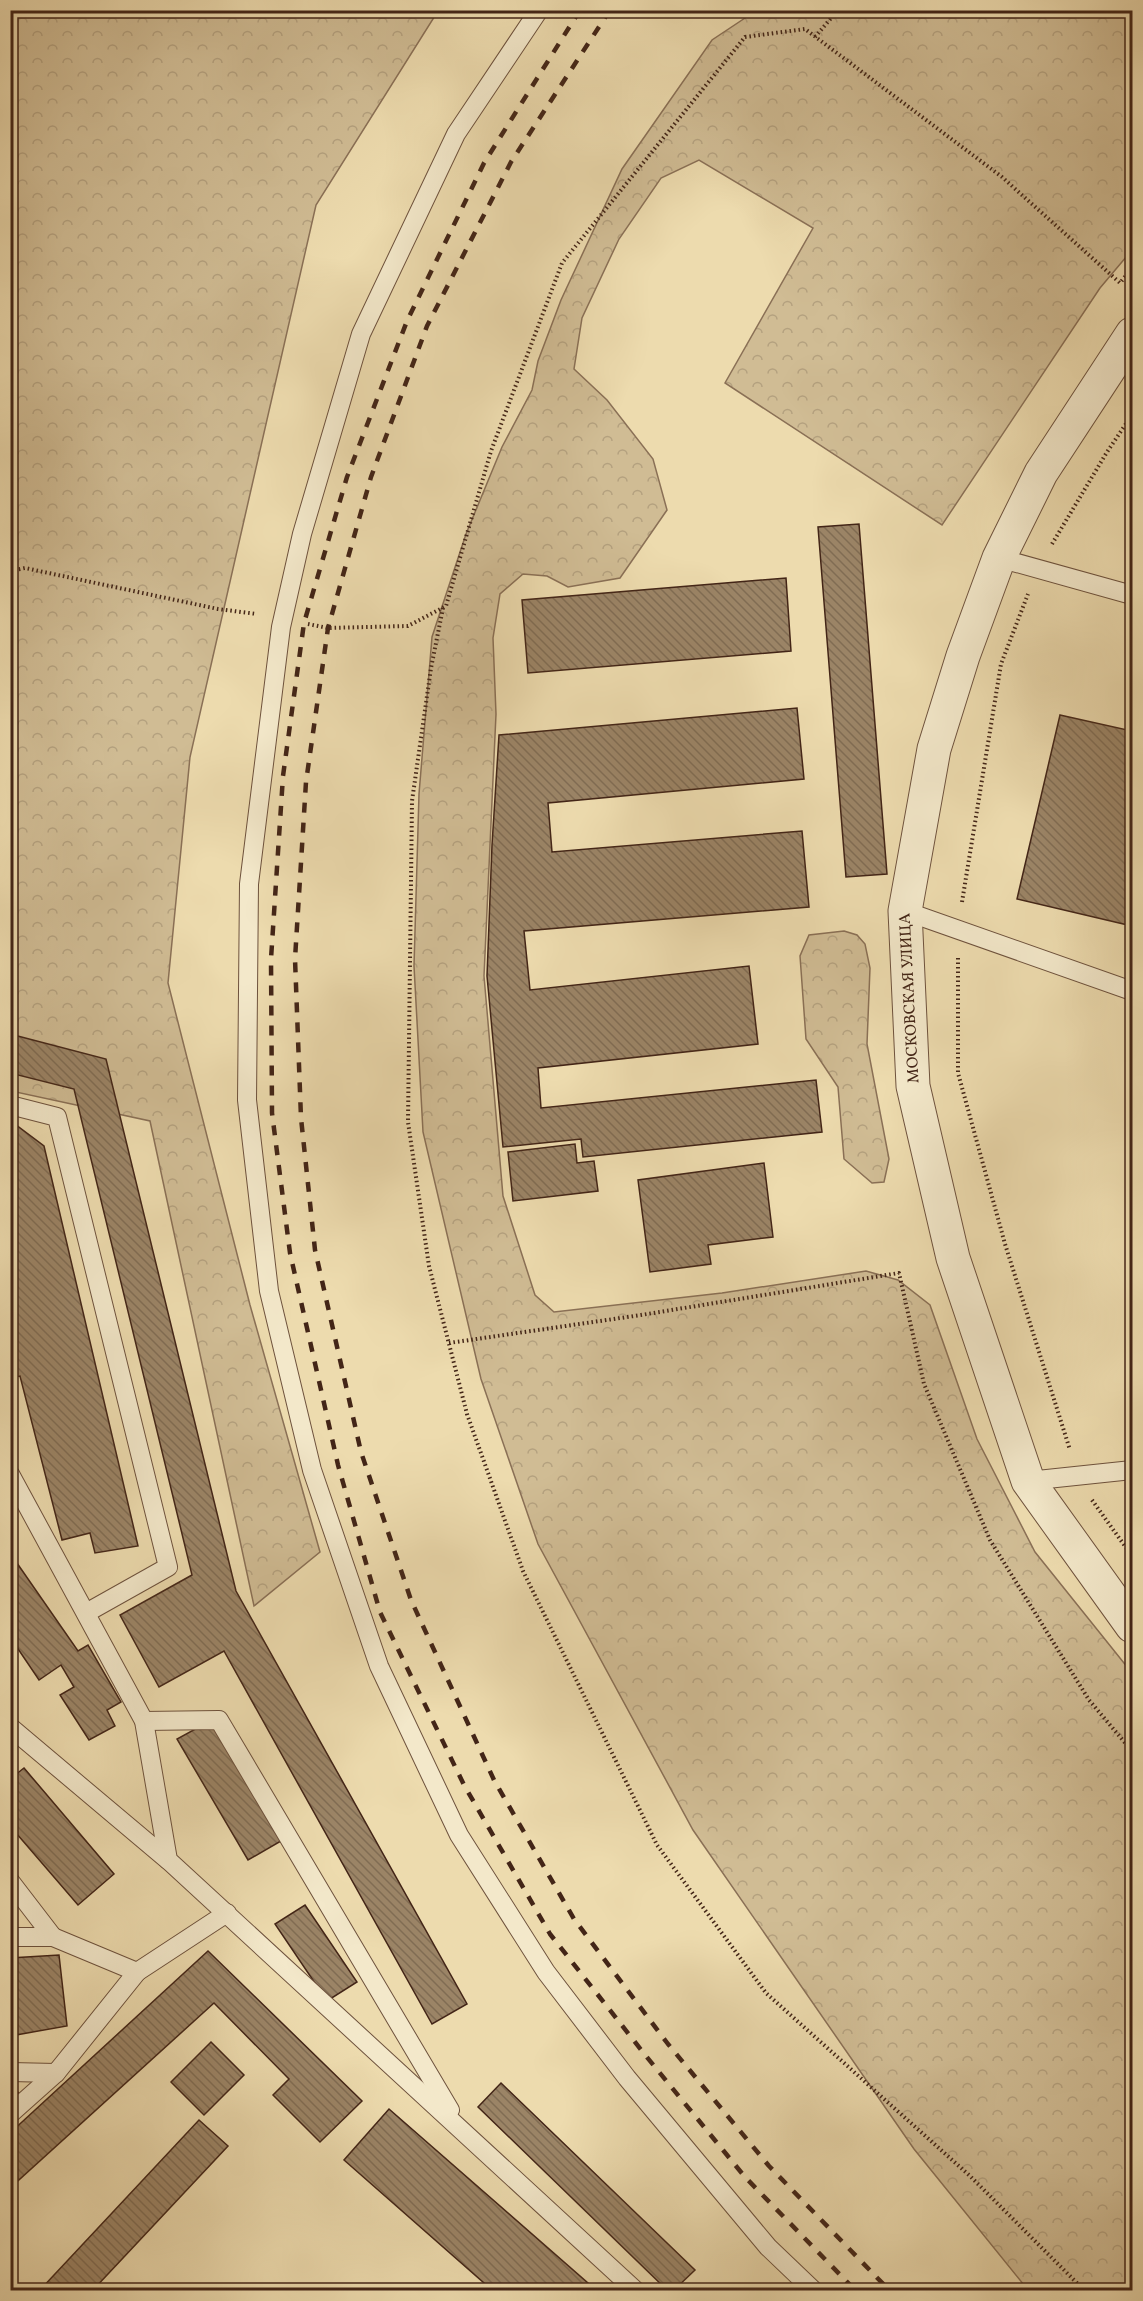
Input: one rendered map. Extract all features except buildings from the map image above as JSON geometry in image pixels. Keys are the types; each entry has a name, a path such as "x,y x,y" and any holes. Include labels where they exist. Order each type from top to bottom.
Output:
{"street":[{"name":"МОСКОВСКАЯ УЛИЦА","path":"1132,334 1041,473 999,558 963,656 934,749 905,911 913,1086 953,1258 1028,1481 1132,1626"}],"lane":[{"path":"539,10 456,134 361,334 302,534 283,618 249,884 247,1100 269,1291 312,1470 379,1666 459,1835 546,1972 627,2078 768,2247 813,2290"},
{"path":"999,558 1132,595"},
{"path":"905,911 1132,991"},
{"path":"10,1106 57,1118 168,1567 86,1613"},
{"path":"1028,1481 1132,1470"},
{"path":"10,1474 144,1721 168,1860"},
{"path":"144,1721 219,1719 461,2128"},
{"path":"10,1727 168,1860 635,2290"},
{"path":"10,1881 53,1937"},
{"path":"10,2114 56,2073 137,1972 226,1913"},
{"path":"10,1937 53,1937 137,1972"},
{"path":"10,2072 56,2073"}],"path":[{"path":"815,37 838,10"},
{"path":"10,571 25,568 218,609 283,618 328,628 408,626 446,606 491,451 562,263 745,37 805,29 1002,177 1120,282 1132,268"},
{"path":"1132,416 1107,452 1038,569 1001,664 958,930 958,1073 1005,1244 1079,1476 1094,1503 1132,1556"},
{"path":"443,608 412,801 408,1122 429,1266 467,1414 523,1571 657,1845 766,1993 970,2176 1084,2290"},
{"path":"449,1343 641,1315 899,1273 924,1384 990,1540 1089,1700 1132,1751"}],"green space":[{"path":"11,11 438,11 316,205 190,757 168,983 250,1305 320,1552 254,1606 150,1121 11,1091"},
{"path":"752,11 1132,11 1132,250 1100,288 942,525 725,383 813,228 699,160 661,178 619,239 582,318 574,369 607,400 653,459 667,510 620,578 568,587 547,576 523,574 500,594 493,638 496,714 484,976 503,1196 535,1295 554,1312 722,1293 866,1271 898,1280 930,1305 977,1439 1035,1552 1132,1673 1132,2290 1028,2290 914,2149 693,1830 538,1544 481,1379 423,1132 414,966 419,794 432,637 466,534 502,447 532,390 538,361 561,300 622,169 712,40"},
{"path":"844,931 857,935 865,944 870,968 867,1044 889,1159 884,1182 872,1183 844,1159 838,1087 806,1039 800,956 809,935"}],"railway":[{"path":"580,10 484,163 407,321 347,477 304,623 283,776 271,959 272,1113 290,1253 338,1465 380,1612 464,1785 550,1934 745,2177 855,2290"},
{"path":"610,10 511,162 427,326 371,477 328,628 306,782 295,959 301,1118 315,1250 361,1452 411,1600 494,1780 574,1919 668,2044 769,2166 889,2290"}]}
